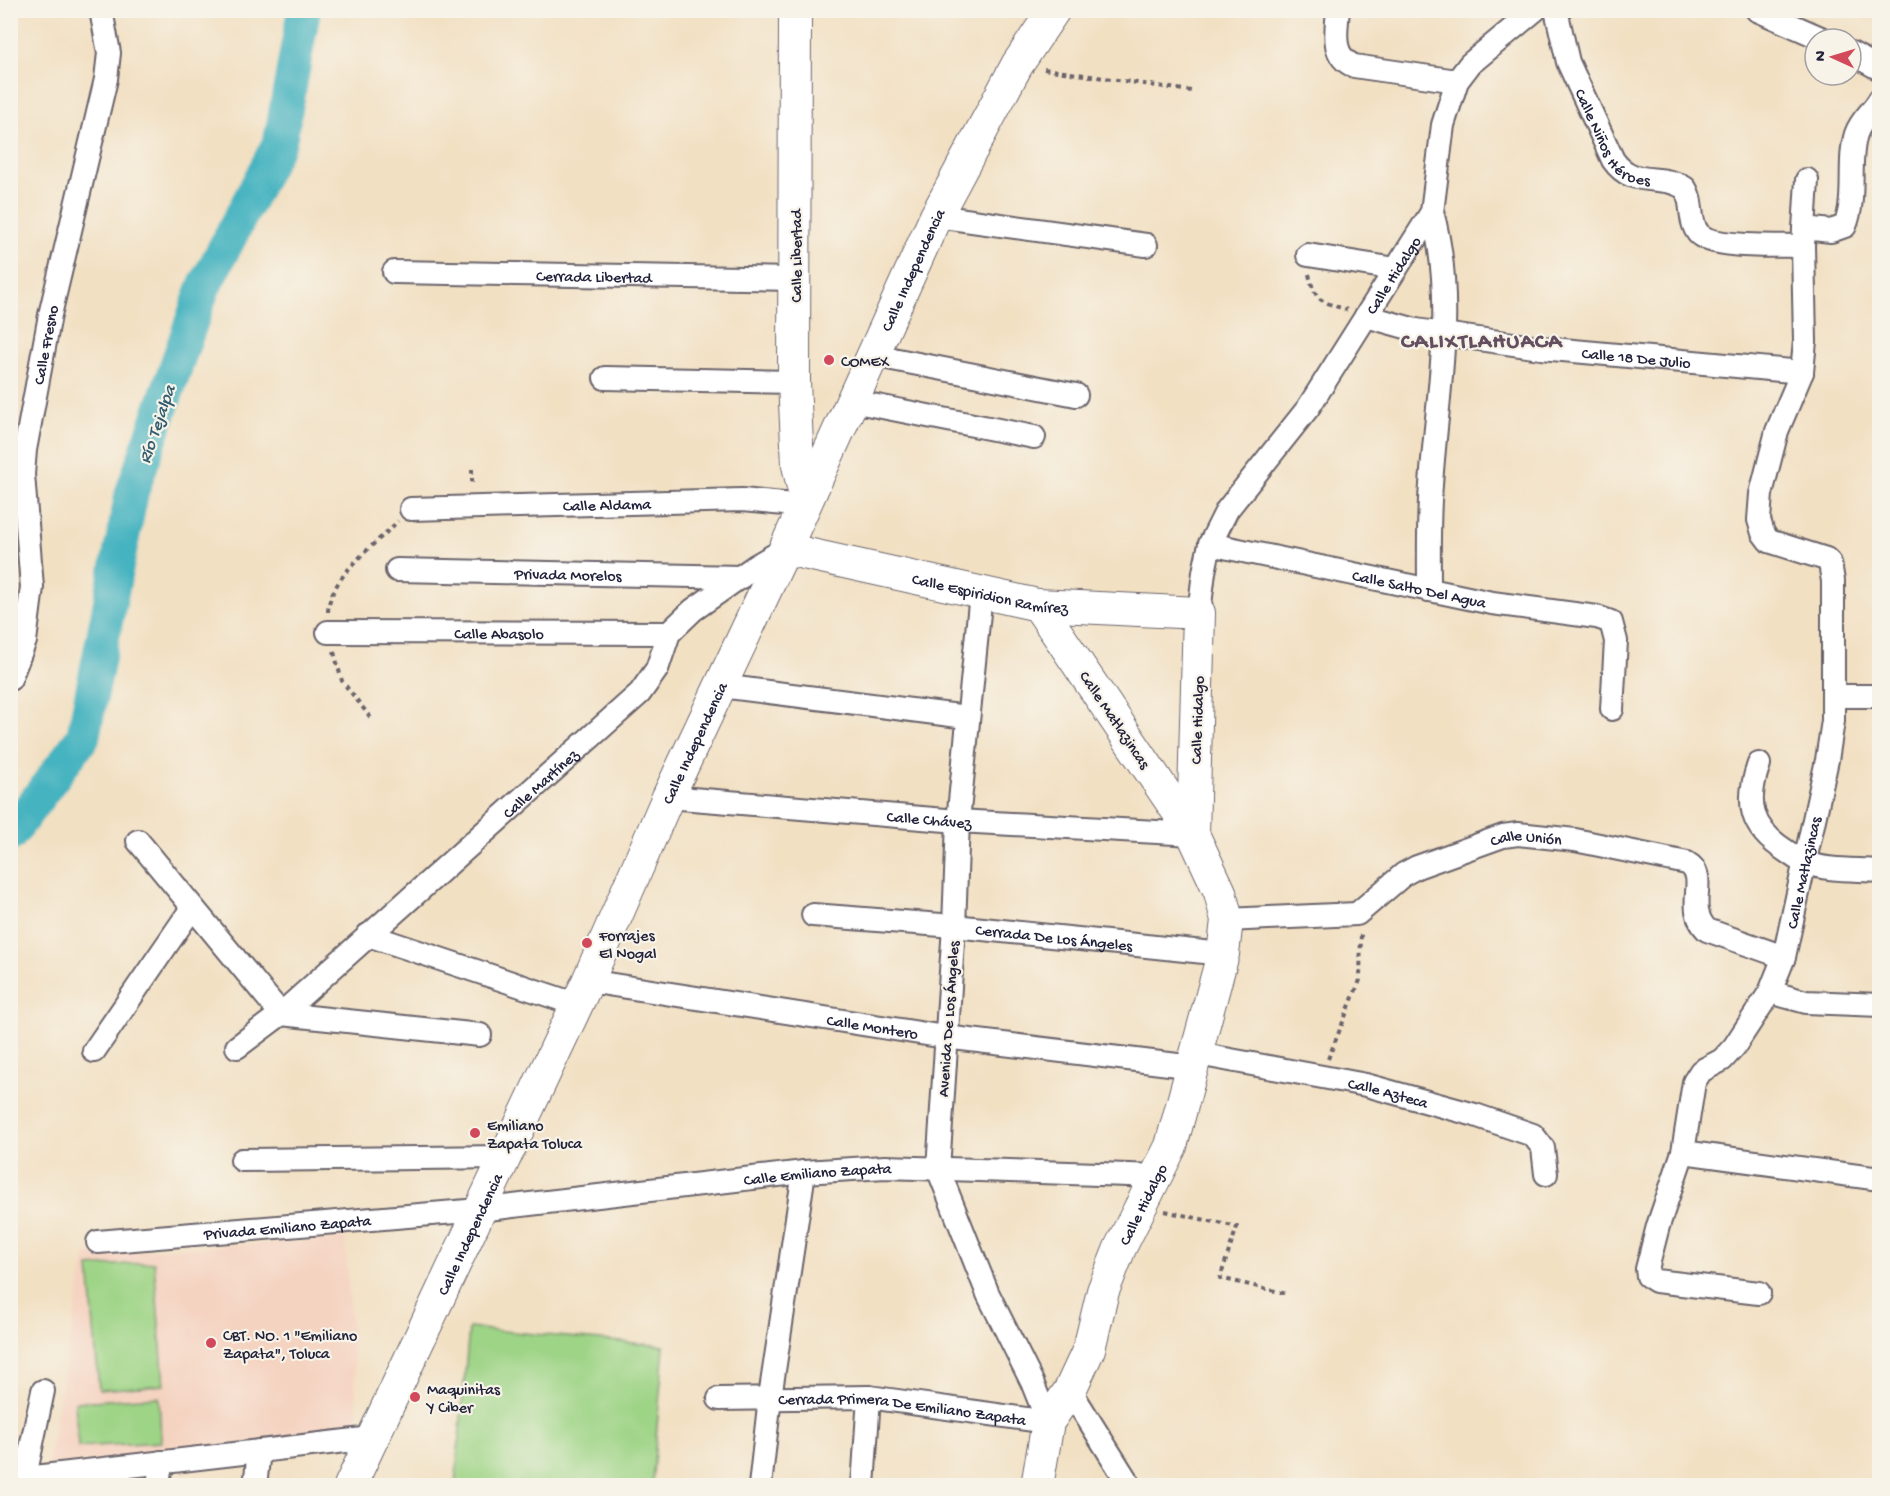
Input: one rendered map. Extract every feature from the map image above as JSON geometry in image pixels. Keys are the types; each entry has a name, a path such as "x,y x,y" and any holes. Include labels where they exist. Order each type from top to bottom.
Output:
{"main road":[{"name":"Calle Libertad","path":"795,10 794,382 798,465 806,503"},
{"name":"Calle Independencia","path":"350,1485 581,992 668,797 785,549 936,216 1017,65 1054,10"},
{"name":"Calle Espiridion Ramírez","path":"785,549 1038,605 1199,613"},
{"name":"Calle Matlazincas","path":"1038,605 1193,834"},
{"name":"Calle Hidalgo","path":"1070,1390 1089,1349 1103,1291 1141,1205 1158,1176 1171,1146 1196,1061 1223,954 1227,920 1220,892 1193,834 1199,613"},
{"name":"Cerrada Primera De Emiliano Zapata","path":"1048,1422 1070,1390"},
{"path":"1037,1485 1048,1422"}],"street":[{"name":"Calle Fresno","path":"10,679 25,641 21,607 31,559 23,474 25,450 50,315 106,79 109,53 101,10"},
{"path":"1338,10 1337,51 1342,61 1354,66 1457,81"},
{"name":"Calle Hidalgo","path":"1199,613 1203,572 1210,543 1227,510 1308,408 1432,212 1443,125 1457,81 1470,64 1535,10"},
{"name":"Calle Niños Héroes","path":"1556,10 1568,62 1613,160 1624,175 1672,183 1685,188 1694,225 1698,233 1705,238 1719,242 1803,237"},
{"path":"1757,10 1803,30"},
{"path":"1863,60 1880,69"},
{"path":"1803,237 1840,230 1845,226 1850,202 1856,136 1860,124 1880,99"},
{"path":"1802,372 1805,341 1803,237 1807,180"},
{"path":"1429,590 1431,483 1444,335 1444,268 1432,212"},
{"path":"936,216 1146,245"},
{"path":"1308,255 1396,269"},
{"name":"Cerrada Libertad","path":"394,272 794,279"},
{"name":"Calle 18 De Julio","path":"1366,316 1400,327 1444,335 1581,353 1802,372"},
{"path":"872,355 1076,395"},
{"name":"Calle Matlazincas","path":"1759,1293 1656,1281 1648,1276 1647,1269 1658,1226 1683,1152 1694,1082 1701,1071 1722,1059 1734,1047 1770,992 1784,957 1827,760 1834,696 1833,580 1830,563 1822,556 1770,541 1762,533 1759,520 1761,494 1777,431 1802,372"},
{"path":"605,378 794,382"},
{"path":"852,400 1034,437"},
{"name":"Calle Aldama","path":"411,509 742,500 806,503"},
{"name":"Calle Salto Del Agua","path":"1210,543 1492,603 1597,617 1611,622 1616,641 1612,710"},
{"name":"Calle Martínez","path":"237,1047 281,1014 640,693 657,669 669,633 693,610 785,549"},
{"name":"Privada Morelos","path":"396,570 741,577"},
{"name":"Avenida De Los Ángeles","path":"981,593 958,821 954,926 938,1169 988,1294 1032,1382 1048,1422"},
{"name":"Calle Abasolo","path":"328,632 669,633"},
{"path":"721,686 967,717"},
{"path":"1834,696 1880,696"},
{"path":"1759,764 1751,788 1754,817 1762,833 1805,863 1880,871"},
{"name":"Calle Chávez","path":"668,797 958,821 1193,834"},
{"name":"Calle Unión","path":"1357,914 1404,874 1417,867 1503,836 1542,836 1655,855 1687,863 1695,868 1698,875 1696,912 1698,921 1707,930 1784,957"},
{"path":"138,842 281,1014 480,1035"},
{"path":"94,1051 192,908"},
{"path":"1227,920 1357,914"},
{"name":"Cerrada De Los Ángeles","path":"813,915 954,926 1223,954"},
{"name":"Calle Montero","path":"368,936 581,992 945,1037 1196,1061"},
{"path":"1770,992 1806,1002 1880,1005"},
{"name":"Calle Azteca","path":"1196,1061 1319,1076 1431,1101 1533,1136 1543,1148 1546,1173"},
{"path":"1683,1152 1880,1179"},
{"path":"242,1160 504,1156"},
{"name":"Calle Emiliano Zapata","path":"478,1210 804,1172 885,1167 1158,1176"},
{"path":"760,1485 770,1396 804,1172"},
{"name":"Privada Emiliano Zapata","path":"98,1242 478,1210"},
{"path":"1070,1390 1130,1485"},
{"path":"43,1391 24,1482 161,1462 372,1438"},
{"name":"Cerrada Primera De Emiliano Zapata","path":"719,1399 770,1396 869,1397 1048,1422"},
{"path":"863,1485 869,1397"},
{"path":"255,1485 259,1451"},
{"path":"158,1485 161,1462"}],"path":[{"path":"1017,65 1191,91"},
{"path":"1308,255 1313,291 1320,301 1366,316"},
{"path":"370,718 342,681 328,632 328,604 337,582 411,509"},
{"path":"1319,1076 1335,1046 1360,980 1361,928 1357,914"},
{"path":"1141,1205 1237,1227 1220,1278 1288,1294"}],"shaded area":[{"name":"CBT. NO. 1 \"Emiliano Zapata\", Toluca","path":"345,1238 359,1433 47,1466 86,1254"}],"green space":[{"path":"154,1262 164,1385 99,1390 89,1267"},
{"path":"469,1328 664,1346 652,1485 455,1485"},
{"path":"159,1397 161,1442 78,1447 75,1402"}],"waterway":[{"name":"Río Tejalpa","path":"10,835 83,737 132,492 203,289 280,141 304,10"}],"place":[{"name":"COMEX","path":"829,360"},
{"name":"Forrajes El Nogal","path":"587,943"},
{"name":"Emiliano Zapata Toluca","path":"475,1133"},
{"name":"CBT. NO. 1 \"Emiliano Zapata\", Toluca","path":"211,1343"},
{"name":"Maquinitas Y Ciber","path":"415,1397"}],"district":[{"name":"CALIXTLAHUACA","path":"1482,339"}]}
